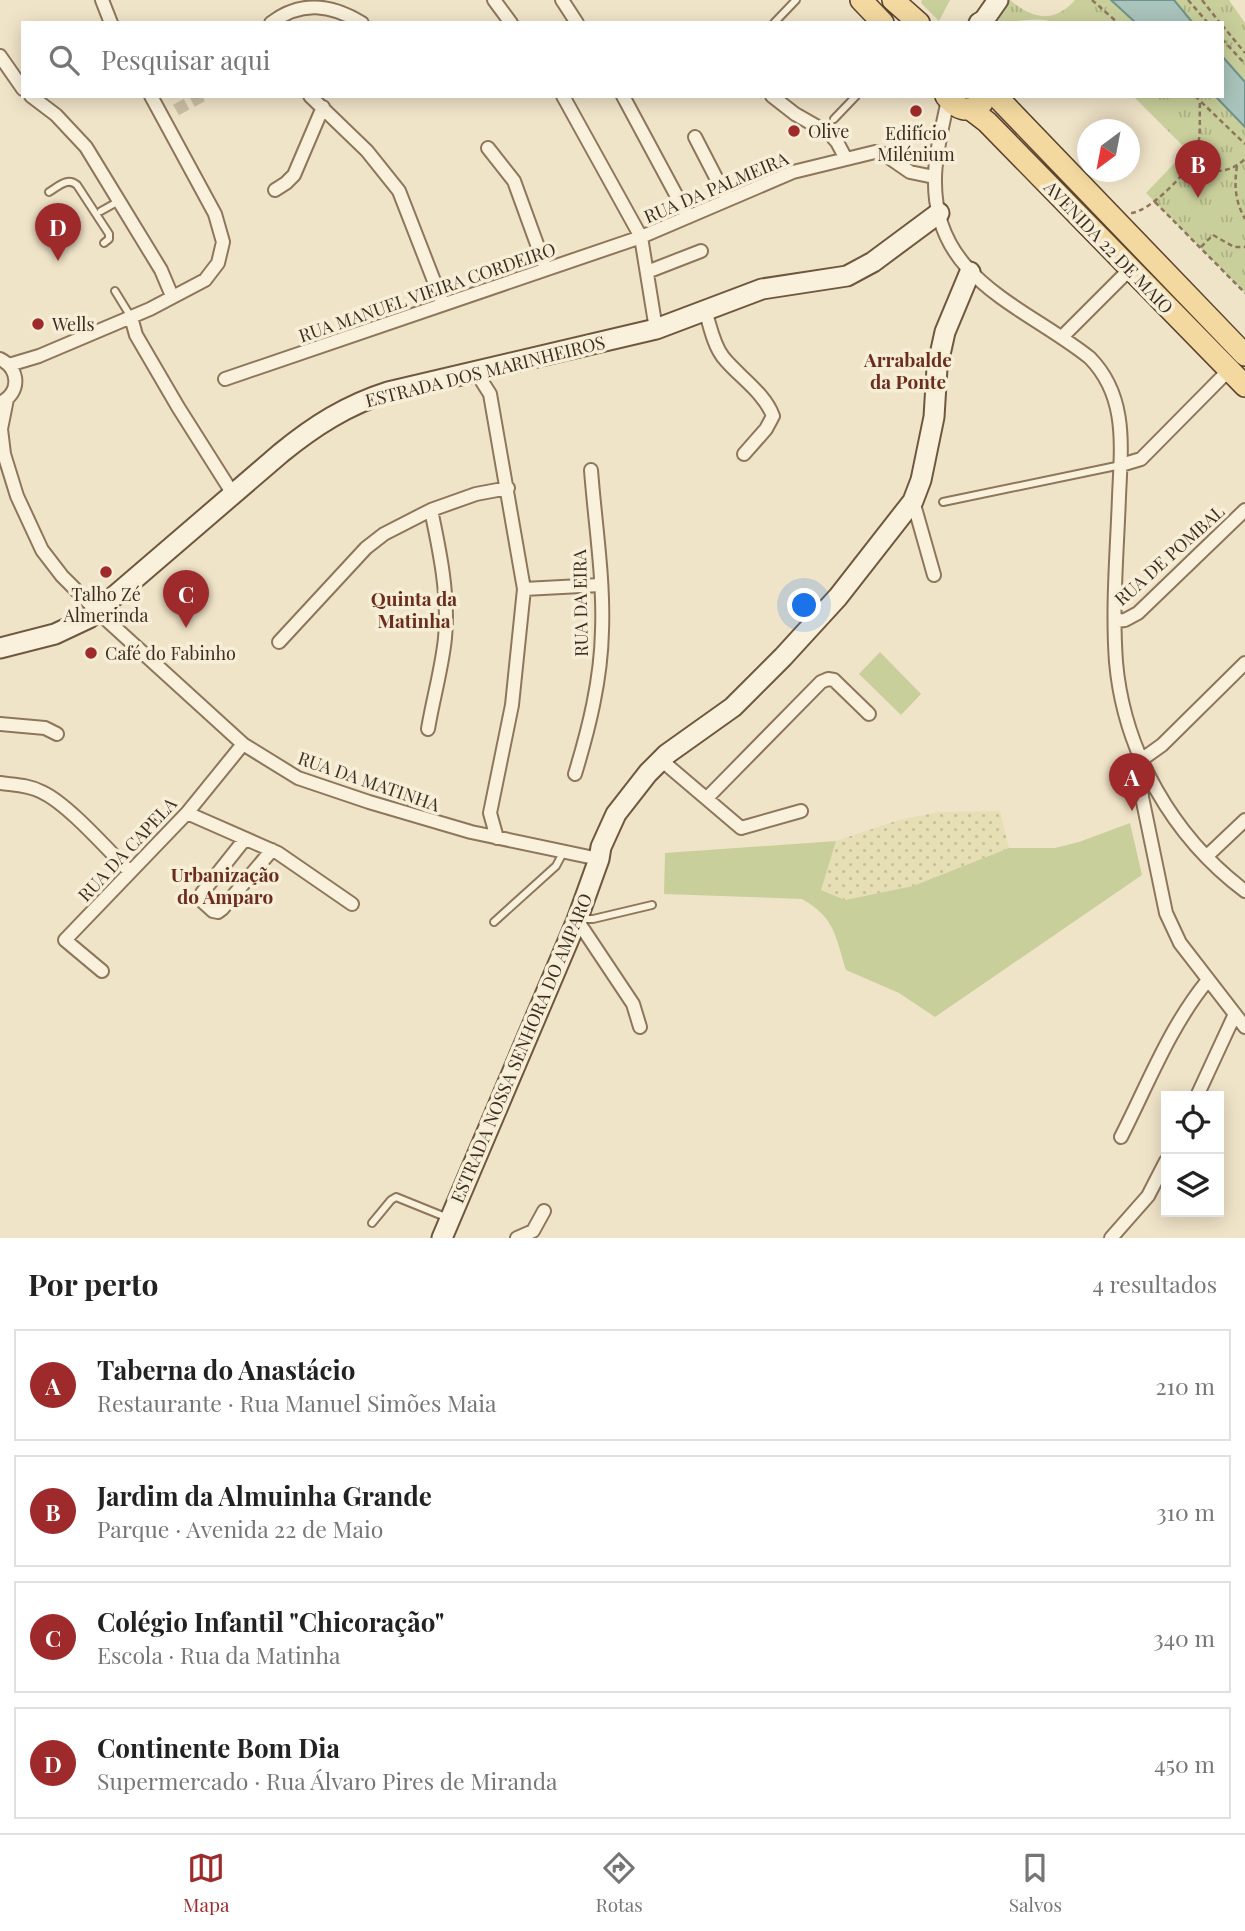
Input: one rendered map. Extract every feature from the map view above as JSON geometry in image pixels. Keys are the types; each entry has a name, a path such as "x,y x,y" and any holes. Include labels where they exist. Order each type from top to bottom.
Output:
{"main road":[{"path":"861,0 881,21"},
{"path":"893,0 917,21"},
{"path":"983,21 998,0"},
{"name":"AVENIDA 22 DE MAIO","path":"998,98 1245,355"},
{"name":"AVENIDA 22 DE MAIO","path":"963,102 987,122 1245,386"},
{"name":"ESTRADA DOS MARINHEIROS","path":"0,648 55,634 79,625 98,612 300,437 339,412 388,392 656,329 762,289 854,273 939,213"},
{"name":"ESTRADA NOSSA SENHORA DO AMPARO","path":"442,1238 577,920 600,859 622,817 623,808 661,760 733,707 783,657 838,597 913,501 921,480 934,418 937,368 943,341 970,272"}],"street":[{"path":"103,0 110,21"},
{"path":"494,0 510,21"},
{"path":"562,0 576,21"},
{"path":"274,21 299,7 315,5 333,9 358,21"},
{"path":"0,56 21,86"},
{"path":"34,98 79,136 160,270 172,296"},
{"path":"16,382 15,375 5,362 39,356 131,317 205,280 213,272 223,242 215,214 152,98"},
{"path":"312,98 367,151 399,191 443,304"},
{"path":"564,98 641,237 656,329"},
{"path":"624,98 688,217"},
{"path":"775,98 795,114 830,134 845,157"},
{"path":"963,102 943,127 934,177 939,213 953,246 970,272 994,294 1062,337 1099,368 1113,390 1122,430 1115,621 1118,678 1128,719 1141,760 1181,827 1207,856 1245,891"},
{"path":"943,127 963,102"},
{"path":"275,190 294,175 323,107"},
{"path":"163,118 176,110"},
{"path":"695,137 727,199"},
{"path":"488,148 513,181 546,269"},
{"name":"RUA DA PALMEIRA","path":"641,237 770,180 845,157 876,152 884,154 910,172 934,177"},
{"name":"RUA MANUEL VIEIRA CORDEIRO","path":"225,379 641,237"},
{"path":"647,272 701,251"},
{"path":"1062,337 1130,269"},
{"path":"705,310 721,354 766,404 773,416 766,429 744,454"},
{"path":"131,317 136,335 233,494"},
{"name":"RUA DA MATINHA","path":"39,356 16,382 15,388 4,401 0,428 1,445 16,496 43,550 62,576 98,612 243,744 280,768 316,784 471,832 600,859"},
{"path":"490,394 497,367"},
{"path":"1121,465 1141,459 1229,370"},
{"path":"476,372 490,394 524,589 514,693 490,813 497,838"},
{"name":"RUA DA EIRA","path":"575,774 599,673 602,630 590,470"},
{"path":"279,642 366,548 394,528 431,510 476,494 508,488"},
{"path":"913,501 934,575"},
{"path":"428,729 445,640 443,576 431,510"},
{"name":"RUA DE POMBAL","path":"1115,621 1125,620 1138,612 1245,510"},
{"path":"524,589 600,585"},
{"path":"1141,760 1161,745 1245,663"},
{"path":"707,798 821,682 834,680 869,714"},
{"path":"0,724 45,728 57,734"},
{"name":"RUA DA CAPELA","path":"102,971 65,940 187,813 243,744"},
{"path":"661,760 741,828 802,811"},
{"path":"1150,778 1141,790 1166,914 1180,943 1245,1027"},
{"path":"0,783 27,786 57,801 130,872"},
{"path":"187,813 272,850 352,904"},
{"path":"471,832 490,813"},
{"path":"1207,856 1245,820"},
{"path":"245,839 202,893 202,901 213,911 222,909 272,850"},
{"path":"577,920 633,1004 639,1027"},
{"path":"1121,1137 1184,1013 1208,980"},
{"path":"1199,1091 1235,1014"},
{"path":"1111,1238 1147,1196 1161,1170"},
{"path":"517,1238 533,1231 544,1211"}],"lane":[{"path":"776,21 796,0"},
{"path":"834,119 854,98"},
{"path":"49,192 64,182 69,181 77,186 109,234 109,239 104,243"},
{"path":"101,211 119,201"},
{"path":"115,291 131,317"},
{"path":"943,502 1121,465"},
{"path":"494,922 556,866 564,851"},
{"path":"577,920 593,919 652,905"},
{"path":"372,1223 396,1197 450,1219"}],"path":[{"path":"1092,0 1116,21"},
{"path":"1188,0 1206,21"},
{"path":"1202,0 1219,21"},
{"path":"1224,28 1245,53"},
{"path":"1224,41 1245,64"},
{"path":"1197,98 1245,144"},
{"path":"1128,213 1144,210 1155,202 1191,163 1197,149 1200,101"},
{"path":"1197,149 1206,152"},
{"path":"1180,176 1195,172 1219,173 1237,166 1245,159"},
{"path":"1237,166 1235,190 1245,219"},
{"path":"1155,202 1245,293"},
{"path":"1201,247 1213,236 1234,247 1245,247"}],"shaded area":[{"path":"1000,811 1009,848 913,886 844,900 821,890 836,841 899,820 939,812"}],"green space":[{"path":"922,0 950,0 939,21 921,3"},
{"path":"1010,0 1035,15 1051,16 1067,8 1075,0 1111,0 1134,21 1033,19 995,21"},
{"path":"1174,0 1229,0 1245,23 1245,82 1224,58 1224,21 1191,21"},
{"path":"1135,98 1217,98 1245,127 1245,293 1146,193 1187,150"},
{"path":"880,652 921,694 901,715 859,674"},
{"path":"1130,823 1142,875 935,1017 899,993 846,970 828,921 802,899 664,894 665,853 836,841 821,890 845,900 913,886 1009,848 1055,848"}],"water":[{"path":"1111,0 1174,0 1191,21 1134,21"},
{"path":"1224,58 1245,82 1245,127 1217,98 1224,98"}],"tunnel":[{"path":"176,110 198,98"}],"place":[{"name":"Edifício Milénium","path":"916,111"},
{"name":"Olive","path":"794,131"},
{"name":"Jardim da Almuinha Grande","path":"1198,198"},
{"name":"Continente Bom Dia","path":"58,261"},
{"name":"Wells","path":"38,324"},
{"name":"Talho Zé Almerinda","path":"106,572"},
{"name":"Colégio Infantil \"Chicoração\"","path":"186,628"},
{"name":"Café do Fabinho","path":"91,653"},
{"name":"Taberna do Anastácio","path":"1132,811"}],"district":[{"name":"Arrabalde da Ponte","path":"908,370"},
{"name":"Quinta da Matinha","path":"414,609"},
{"name":"Urbanização do Amparo","path":"225,885"}]}
